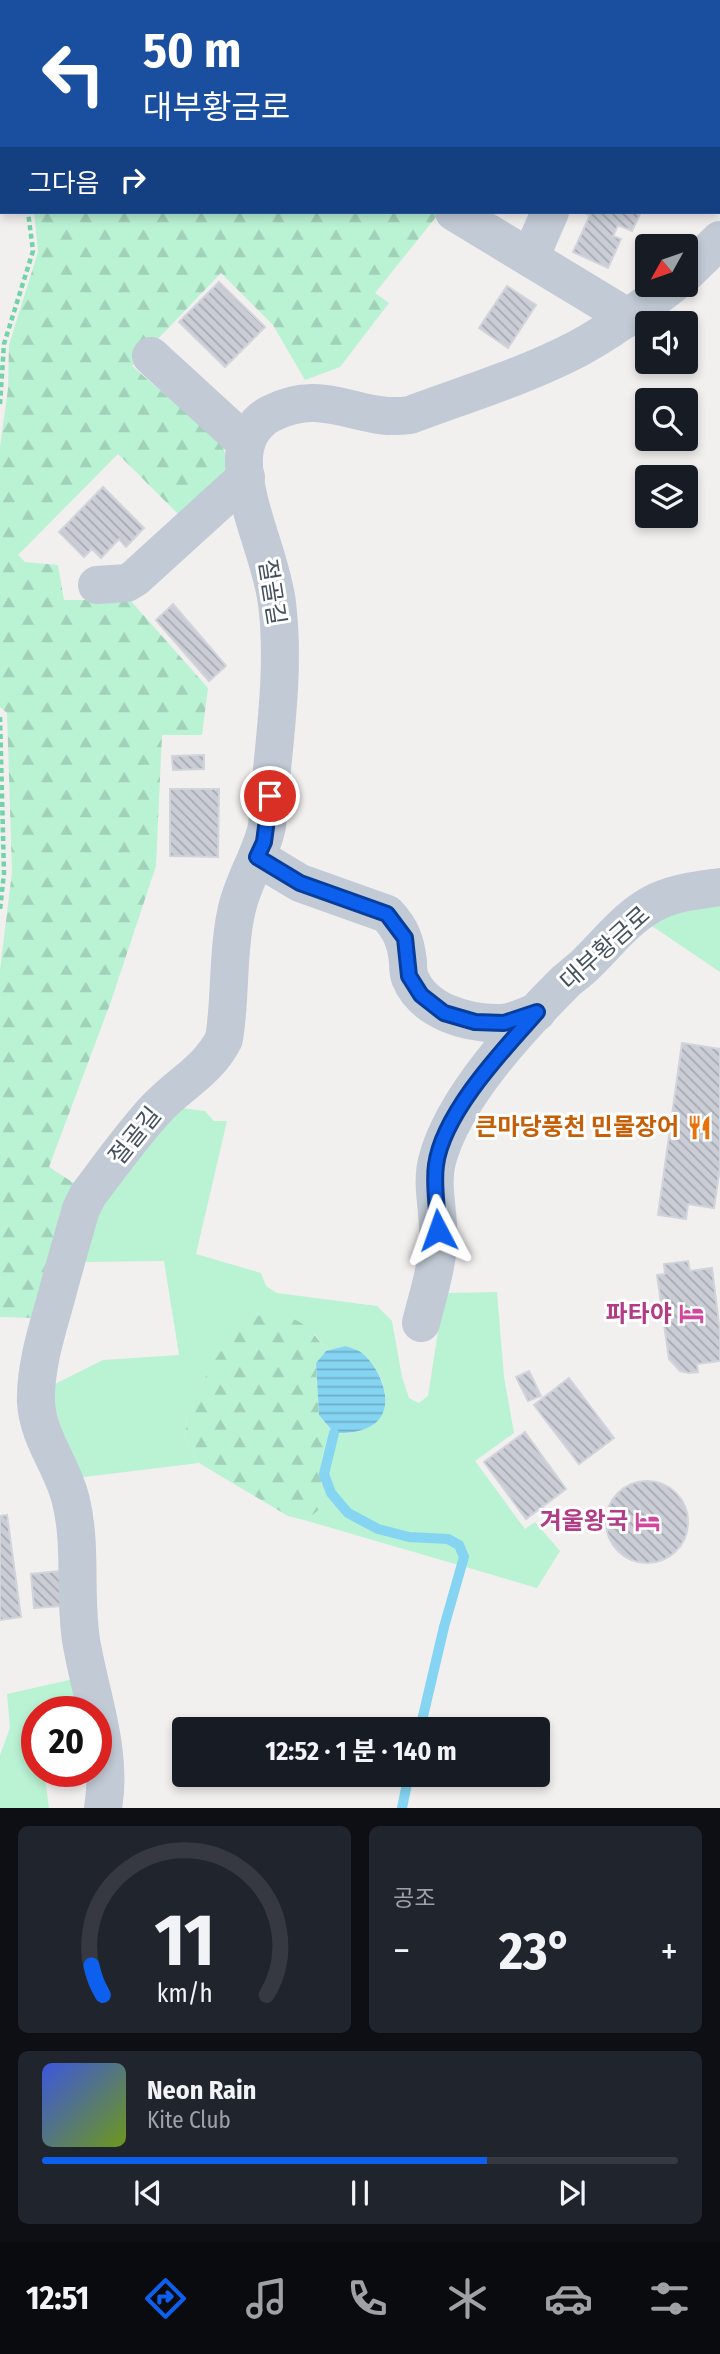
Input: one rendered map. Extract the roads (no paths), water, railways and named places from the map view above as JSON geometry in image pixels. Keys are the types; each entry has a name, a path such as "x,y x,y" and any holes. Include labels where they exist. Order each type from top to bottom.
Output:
{"lane":[{"path":"457,214 629,318"},
{"path":"530,258 549,214"},
{"path":"698,261 720,240"},
{"path":"97,585 127,583 135,578 246,460 255,426 267,416 302,403 320,402 395,417 410,415 536,368 578,348 629,318 655,298"},
{"path":"151,356 246,460"},
{"name":"절골길","path":"103,1808 105,1765 99,1718 81,1640 76,1521 64,1479 46,1446 36,1402 41,1354 80,1209 88,1195 155,1110 204,1069 216,1055 224,1038 236,913 246,877 264,842 268,826 279,633 277,601 252,505 246,460"},
{"name":"대부황금로","path":"257,857 300,883 387,914 405,938 409,976 421,995 444,1013 475,1022 504,1023 537,1012"},
{"name":"대부황금로","path":"421,1324 434,1274 438,1245 436,1163 445,1137 460,1108 496,1059 537,1012 633,916 657,901 685,891 720,887"}],"water":[{"path":"345,1346 360,1352 371,1362 384,1391 384,1411 371,1426 348,1433 334,1433 319,1415 316,1363 326,1351"}],"waterway":[{"path":"334,1433 324,1474 331,1493 348,1513 378,1529 409,1537 448,1539 459,1545 464,1557 423,1717"},
{"path":"402,1808 406,1787"}],"place":[{"name":"큰마당풍천 민물장어","path":"699,1127"},
{"name":"파타야","path":"692,1314"},
{"name":"겨울왕국","path":"648,1521"}]}
